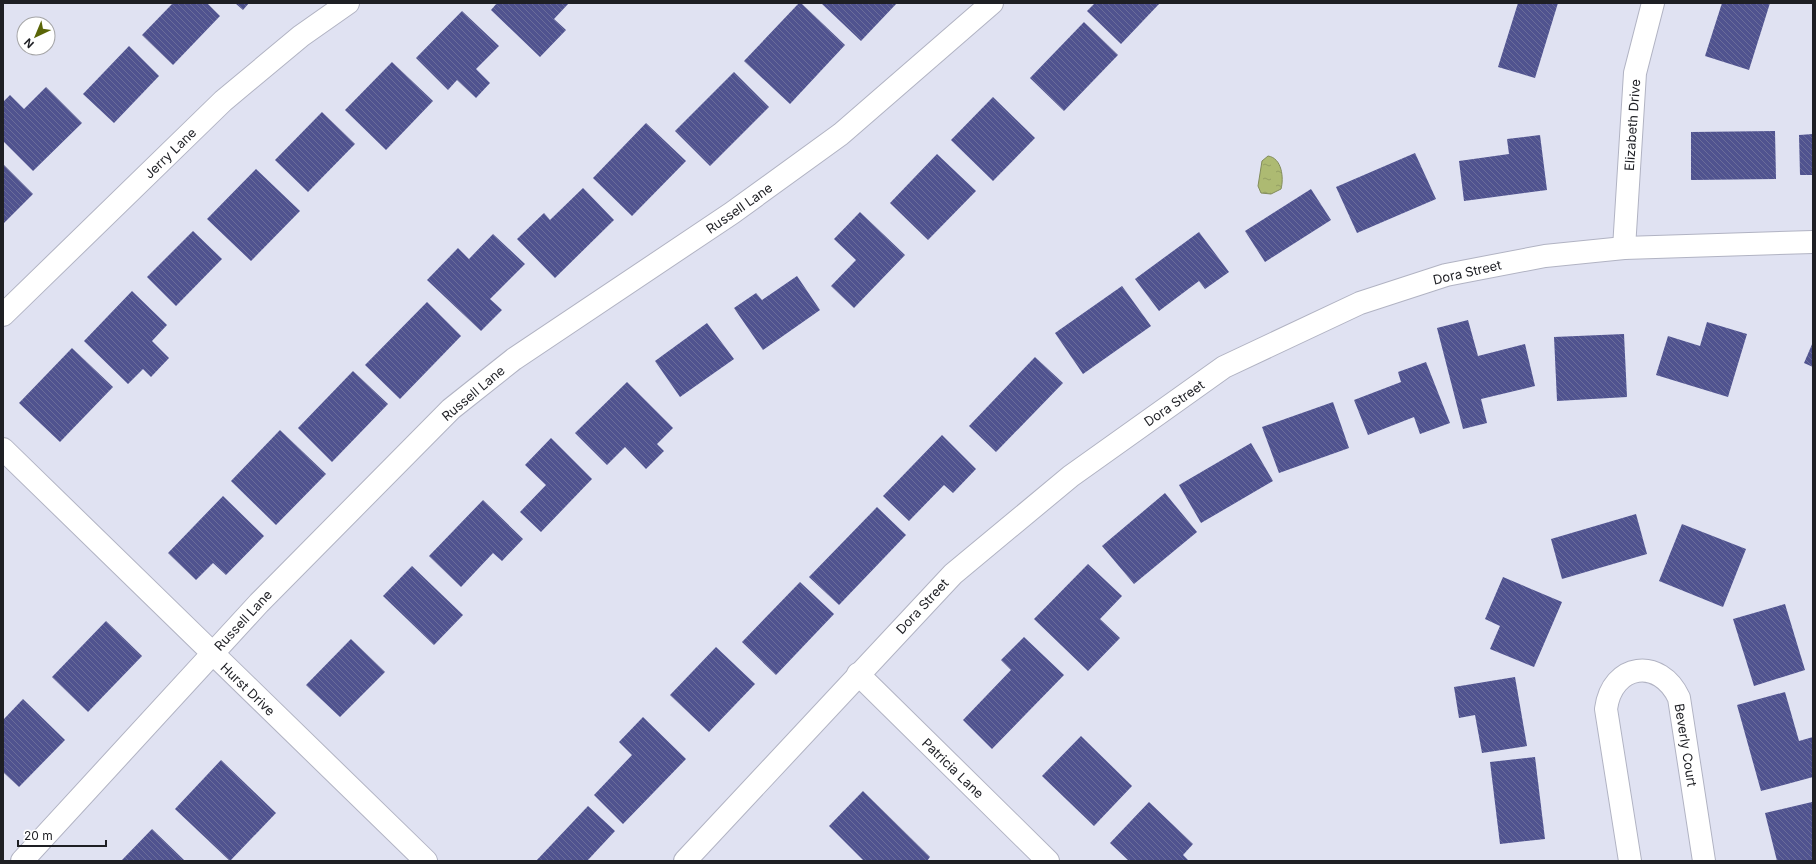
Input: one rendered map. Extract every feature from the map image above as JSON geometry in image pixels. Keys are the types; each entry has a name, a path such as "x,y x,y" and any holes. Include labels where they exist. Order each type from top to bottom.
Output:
{"street":[{"name":"Jerry Lane","path":"3,315 223,101 301,36 348,3"},
{"name":"Russell Lane","path":"22,861 259,603 451,409 514,359 732,213 841,134 992,3"},
{"name":"Elizabeth Drive","path":"1624,248 1635,73 1653,3"},
{"name":"Dora Street","path":"685,861 953,574 1071,476 1224,368 1360,304 1446,275 1545,256 1624,248 1813,242"},
{"name":"Hurst Drive","path":"3,449 426,861"},
{"name":"Beverly Court","path":"1630,861 1606,709 1608,697 1613,686 1621,678 1632,672 1644,670 1656,673 1666,678 1674,687 1680,698 1704,861"},
{"name":"Patricia Lane","path":"858,674 1048,861"}],"water":[{"path":"1268,156 1276,160 1282,174 1281,189 1271,194 1261,193 1258,186 1262,161"}],"building":[{"path":"173,3 207,3 220,16 173,65 142,35"},
{"path":"235,3 249,3 243,10"},
{"path":"497,3 569,3 554,19 566,30 540,57 491,10"},
{"path":"799,3 801,3 845,45 790,104 744,61"},
{"path":"821,3 897,3 861,41"},
{"path":"1095,3 1160,3 1121,44 1087,11"},
{"path":"1518,3 1558,3 1535,78 1498,67"},
{"path":"1722,3 1770,3 1749,70 1705,56"},
{"path":"462,11 499,46 476,69 490,83 476,98 457,80 448,90 416,58"},
{"path":"1084,22 1118,55 1064,111 1030,78"},
{"path":"129,46 159,76 114,123 83,94"},
{"path":"392,62 433,101 386,150 345,110"},
{"path":"734,72 769,107 710,166 675,131"},
{"path":"46,87 82,123 33,171 3,141 3,102 10,95 24,109"},
{"path":"993,97 1035,138 993,181 951,140"},
{"path":"322,112 355,144 308,192 275,160"},
{"path":"646,123 686,161 632,216 593,178"},
{"path":"1775,131 1776,179 1691,180 1691,132"},
{"path":"1813,134 1813,175 1800,175 1799,135"},
{"path":"1540,135 1547,190 1464,201 1459,161 1509,154 1507,139"},
{"path":"1415,153 1436,199 1357,233 1336,187"},
{"path":"937,154 976,191 928,240 890,203"},
{"path":"3,164 33,194 3,224"},
{"path":"256,169 300,211 251,261 207,219"},
{"path":"583,188 614,220 555,278 517,239 544,213 550,220"},
{"path":"1311,189 1331,220 1265,262 1245,231"},
{"path":"860,212 905,255 854,308 831,286 856,260 834,239"},
{"path":"193,231 222,259 176,306 147,277"},
{"path":"1199,232 1229,272 1205,289 1199,281 1159,311 1135,279"},
{"path":"493,234 525,264 490,299 502,310 481,331 427,280 458,248 469,259"},
{"path":"797,276 820,310 763,350 734,308 756,293 762,300"},
{"path":"1122,286 1151,326 1083,374 1055,333"},
{"path":"132,291 167,325 152,341 169,358 151,377 143,369 128,384 84,341"},
{"path":"427,302 461,336 400,399 365,365"},
{"path":"1468,320 1478,356 1525,344 1535,386 1481,399 1487,423 1463,429 1437,328"},
{"path":"1707,322 1747,334 1728,397 1656,375 1668,336 1700,346"},
{"path":"707,323 734,359 680,397 655,361"},
{"path":"1624,334 1627,397 1557,401 1554,337"},
{"path":"1813,342 1813,367 1804,363"},
{"path":"72,348 113,387 60,442 19,403"},
{"path":"1035,357 1063,383 996,452 969,426"},
{"path":"1426,362 1450,423 1420,434 1414,417 1368,435 1354,400 1401,382 1398,372"},
{"path":"353,371 388,404 332,462 298,428"},
{"path":"627,382 673,428 657,444 664,451 646,469 625,447 607,465 575,433"},
{"path":"1333,402 1349,448 1279,473 1262,427"},
{"path":"280,430 326,474 276,525 231,481"},
{"path":"942,435 976,469 953,493 944,485 909,521 883,496"},
{"path":"551,438 592,479 541,532 520,512 546,485 525,465"},
{"path":"1251,443 1273,481 1201,523 1179,485"},
{"path":"1165,493 1197,532 1134,584 1102,546"},
{"path":"223,496 264,536 226,575 213,563 196,580 168,553"},
{"path":"483,500 523,539 502,561 493,553 461,587 429,556"},
{"path":"877,507 906,535 839,605 809,577"},
{"path":"1636,514 1647,554 1562,579 1551,539"},
{"path":"1682,524 1746,549 1723,607 1659,581"},
{"path":"1088,564 1122,596 1100,619 1120,638 1088,671 1034,619"},
{"path":"412,566 463,615 434,645 383,596"},
{"path":"1503,577 1562,602 1534,667 1490,649 1500,626 1485,619"},
{"path":"800,582 834,614 776,675 742,642"},
{"path":"1785,604 1805,670 1754,686 1733,619"},
{"path":"106,621 142,656 88,712 52,677"},
{"path":"1024,637 1064,675 992,749 963,720 1011,670 1001,660"},
{"path":"351,639 385,672 340,717 306,685"},
{"path":"716,647 755,684 709,732 670,695"},
{"path":"1515,677 1527,746 1482,753 1475,715 1459,718 1454,687"},
{"path":"1785,692 1799,741 1813,737 1813,777 1761,791 1737,705"},
{"path":"23,699 65,740 19,787 3,772 3,720"},
{"path":"643,717 686,759 623,824 594,795 632,755 619,742"},
{"path":"1081,736 1132,786 1094,826 1042,776"},
{"path":"1535,757 1545,839 1500,844 1490,762"},
{"path":"221,760 276,813 230,861 175,809"},
{"path":"863,791 930,857 927,861 864,861 829,826"},
{"path":"1149,802 1193,844 1183,855 1189,861 1129,861 1110,843"},
{"path":"1812,802 1813,861 1777,861 1765,813"},
{"path":"588,806 615,831 587,861 536,861"},
{"path":"152,829 185,861 121,861"}]}
